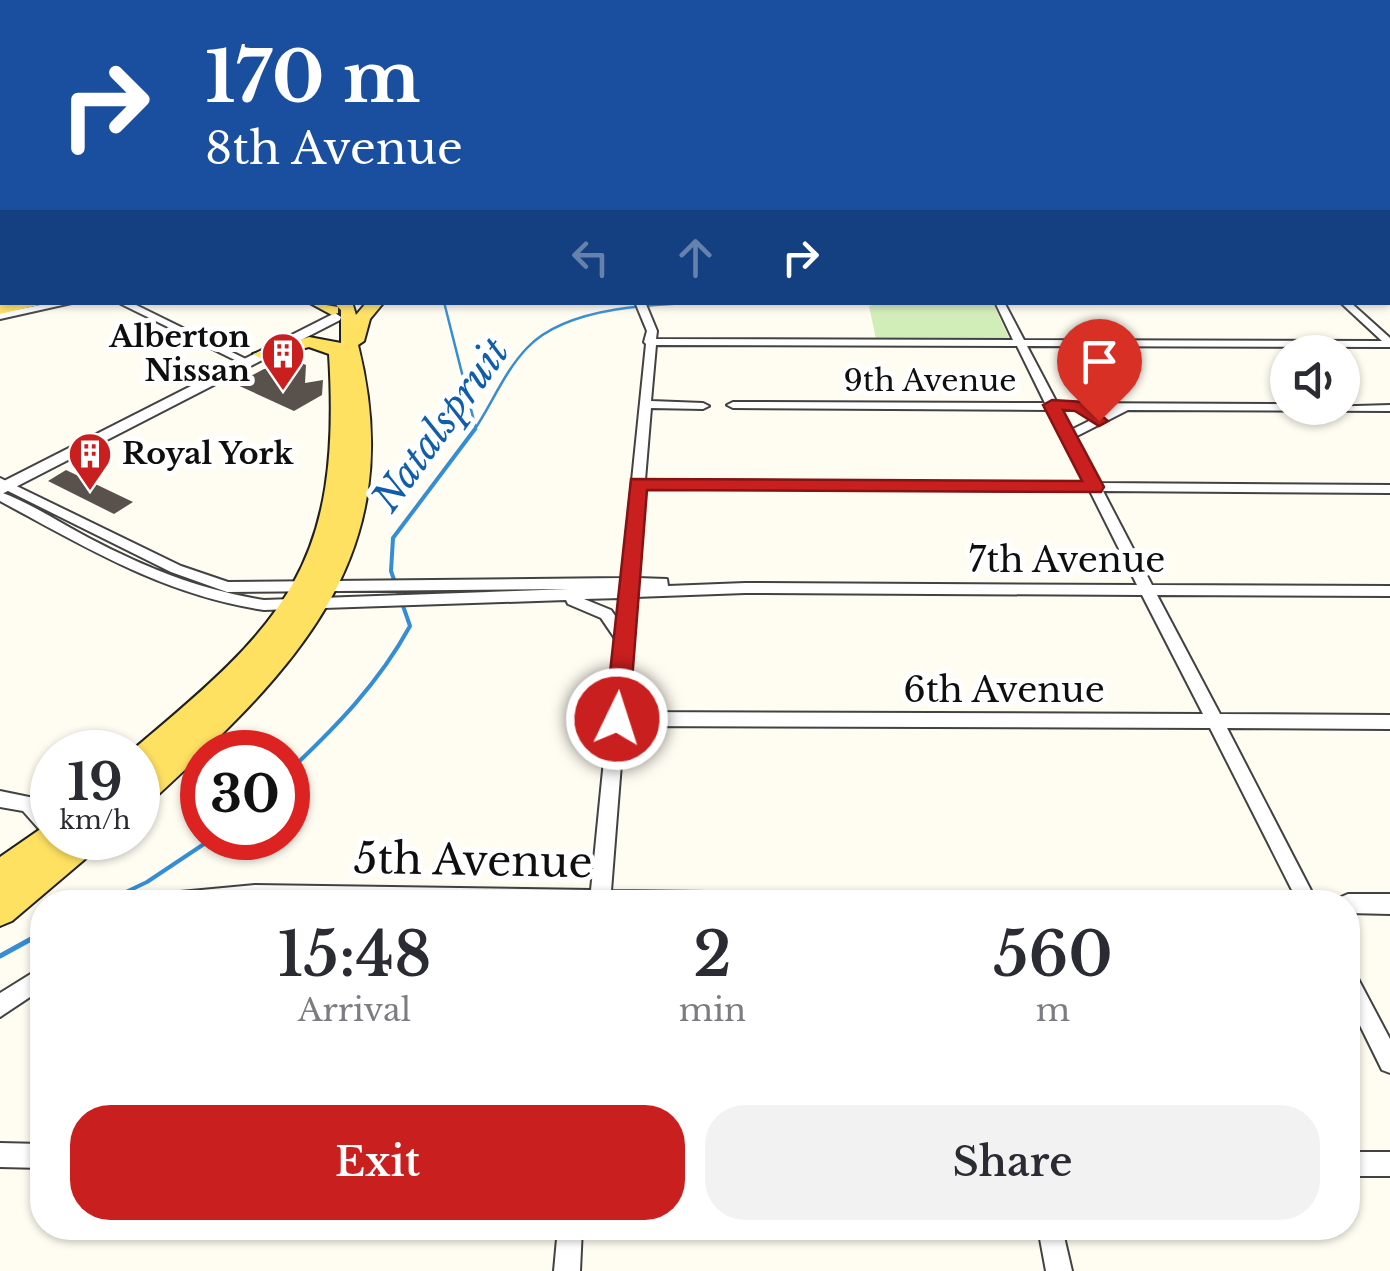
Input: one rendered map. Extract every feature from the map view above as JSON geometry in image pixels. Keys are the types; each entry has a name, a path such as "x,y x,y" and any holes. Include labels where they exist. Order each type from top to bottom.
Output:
{"main road":[{"path":"346,361 358,326 374,305"},
{"path":"160,775 242,700 349,540 360,486 341,306"},
{"path":"249,358 322,342 335,348 346,361"},
{"path":"160,744 249,662 310,596"},
{"path":"0,877 30,859"},
{"path":"0,910 45,860"}],"street":[{"path":"1,307 29,305"},
{"path":"128,305 249,358"},
{"path":"601,890 650,342 650,321 642,305"},
{"path":"1002,305 1302,890"},
{"path":"1347,305 1390,343"},
{"path":"249,358 341,306"},
{"path":"2,486 341,306"},
{"path":"650,342 1390,343"},
{"path":"644,404 702,406"},
{"name":"9th Avenue","path":"732,406 1390,408"},
{"path":"1079,406 1099,421"},
{"name":"9th Avenue","path":"1068,436 1128,406"},
{"path":"638,484 1390,489"},
{"path":"2,486 188,590 240,603 426,591"},
{"name":"7th Avenue","path":"426,591 552,596 627,587"},
{"name":"7th Avenue","path":"426,591 627,587 1390,591"},
{"path":"552,596 595,607 612,620 623,638"},
{"name":"6th Avenue","path":"617,719 1390,722"},
{"path":"0,799 30,806"},
{"path":"1360,904 1390,904"},
{"path":"0,1006 30,986"},
{"path":"1360,1003 1390,1062"},
{"path":"0,1156 30,1156"},
{"path":"1360,1164 1390,1164"},
{"path":"567,1271 569,1240"},
{"path":"1053,1240 1059,1271"}],"green space":[{"path":"994,305 1010,340 876,339 869,306"}],"building":[{"path":"306,365 305,383 323,380 322,395 294,411 235,384 264,369"},
{"name":"Royal York","path":"66,470 133,502 114,514 48,481"}],"waterway":[{"path":"445,305 476,428"},
{"name":"Natalspruit","path":"476,428 519,357 547,332 601,312 663,305"},
{"name":"Natalspruit","path":"310,751 355,704 410,626 391,571 393,538 474,430"},
{"name":"Natalspruit","path":"130,890 180,860"},
{"name":"Natalspruit","path":"0,956 30,940"}],"place":[{"name":"Alberton Nissan","path":"283,392"},
{"name":"Royal York","path":"90,492"}],"route":[{"path":"617,719 638,484 1094,487 1052,405 1079,406 1099,421"}]}
